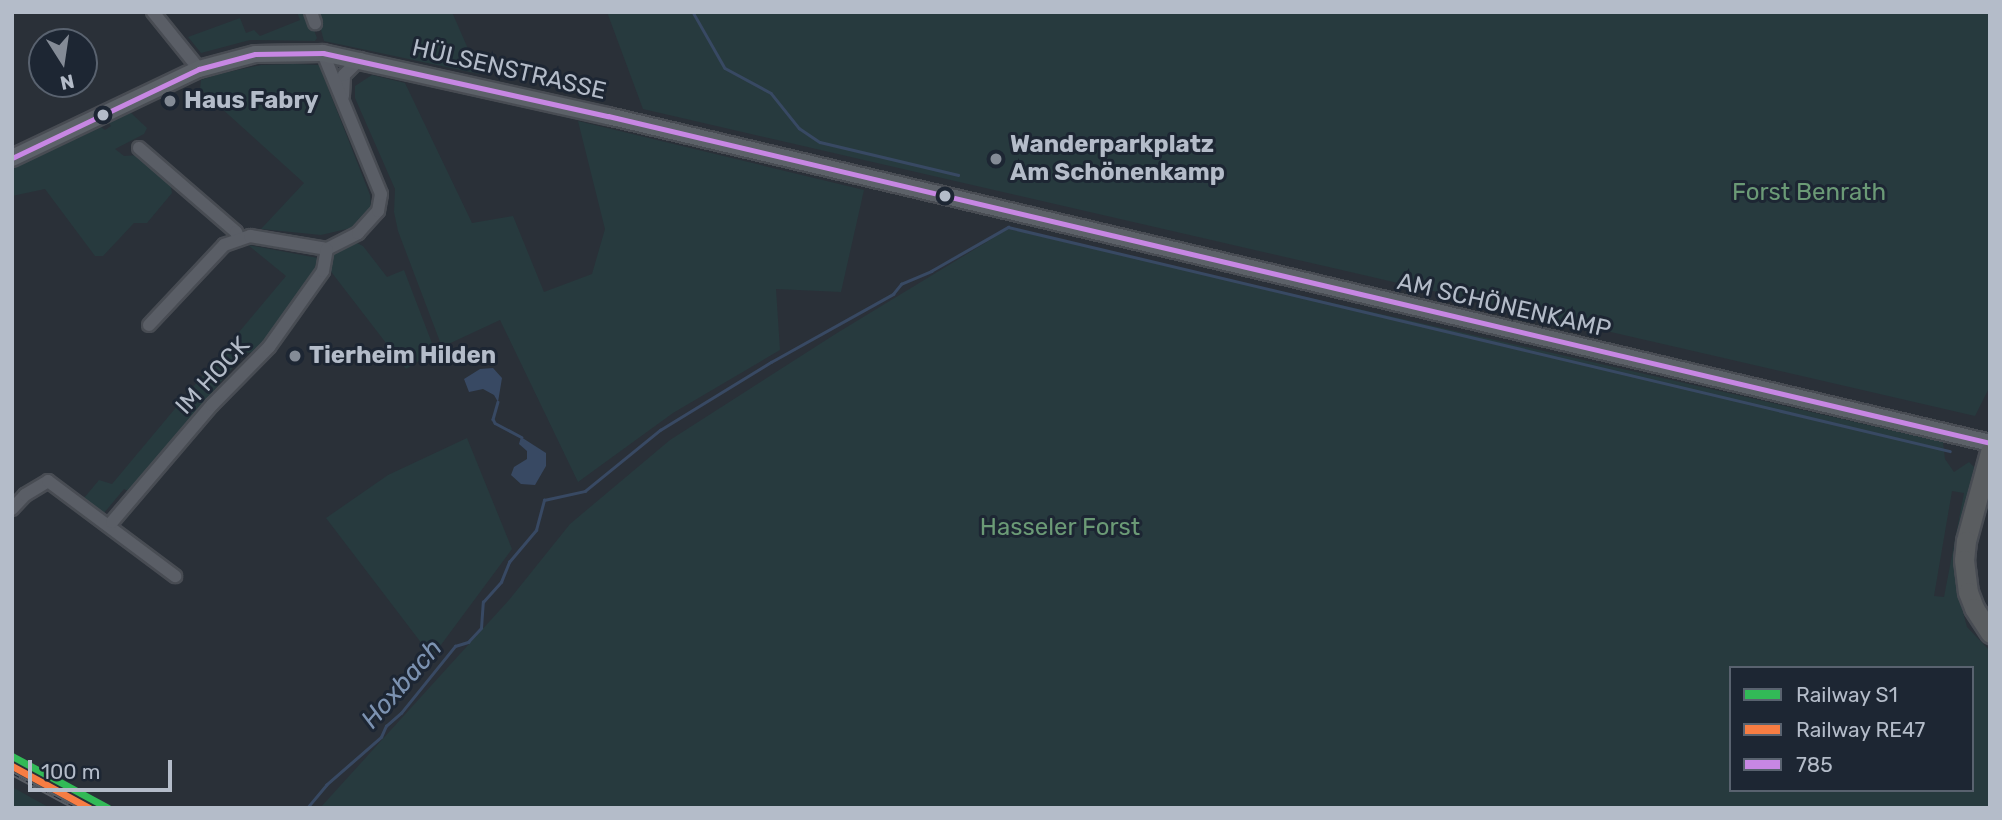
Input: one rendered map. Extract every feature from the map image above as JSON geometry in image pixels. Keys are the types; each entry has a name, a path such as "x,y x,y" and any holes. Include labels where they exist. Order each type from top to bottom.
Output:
{"highway":[{"path":"1990,452 1966,541 1965,561 1971,600 1990,633"},
{"path":"1990,490 1977,526 1971,561 1976,589 1990,615"}],"main road":[{"name":"HÜLSENSTRASSE","path":"12,158 198,69 255,54 323,53 360,59 1008,211"},
{"name":"AM SCHÖNENKAMP","path":"1008,211 1990,443"}],"street":[{"path":"153,12 198,69"},
{"path":"149,325 214,254 239,239 250,236 327,249 358,233 382,203 381,194 323,53"},
{"path":"344,103 344,75 360,59"},
{"path":"139,148 236,232 239,239"},
{"name":"IM HOCK","path":"112,522 212,405 269,347 323,271 327,249"},
{"path":"12,509 25,495 48,481 175,576"}],"green space":[{"path":"297,12 307,12 317,38 315,41 250,40 201,53 188,37 240,18 246,33 254,30 260,36 300,20"},
{"path":"316,12 452,12 479,74 324,41"},
{"name":"Forst Benrath","path":"607,12 1990,12 1990,386 1975,416 643,109"},
{"path":"261,65 319,65 370,195 371,208 351,228 321,235 261,229 304,183 200,89 201,80 219,74"},
{"path":"372,75 405,83 472,223 513,216 544,292 592,274 605,229 578,121 864,190 841,292 776,289 780,350 673,413 578,482 500,320 442,347 398,231 394,212 395,189 355,98 355,86"},
{"path":"129,111 147,128 144,134 115,149 124,156 138,155 170,182 172,193 147,223 134,223 103,256 95,256 45,189 12,196 12,169 101,127 105,130 111,126 109,123"},
{"name":"Hasseler Forst","path":"1008,229 1943,442 1945,459 1954,472 1969,462 1974,467 1955,582 1967,627 1990,651 1990,808 320,808 509,600 570,524 670,440 837,333","holes":["1952,491 1964,493 1944,597 1934,596"]},
{"path":"357,243 363,246 387,277 404,270 435,351 406,369 329,269 333,254"},
{"path":"248,245 318,258 312,276 257,352 245,353 130,492 124,489 104,513 84,498 99,480 112,484 286,276"},
{"path":"467,438 512,549 432,657 326,518 388,475"},
{"path":"12,787 50,808 12,808"}],"water":[{"path":"493,368 502,378 498,402 494,395 483,389 469,392 464,379 480,369"},
{"path":"521,437 546,453 546,466 535,485 521,484 511,475 514,467 527,459 527,451 519,444"}],"waterway":[{"path":"693,12 725,68 771,93 799,128 820,142 958,175"},
{"name":"Hoxbach","path":"307,808 326,785 381,737 386,726 401,713 455,646 468,642 481,628 483,602 501,582 509,562 536,530 544,500 585,491 660,430 771,362 893,294 901,284 931,271 1008,227 1950,451"},
{"path":"498,402 493,419 495,423 521,437"}],"railway":[{"path":"12,773 77,808"}],"rail line":[{"name":"S1","path":"12,756 108,808"},
{"name":"RE47","path":"12,766 89,808"}],"transit line":[{"name":"785","path":"12,158 199,69 255,54 323,53 608,116 1990,443"}],"place":[{"name":"Haus Fabry","path":"170,101"},
{"name":"Wanderparkplatz Am Schönenkamp","path":"996,159"},
{"name":"Tierheim Hilden","path":"295,356"}]}
